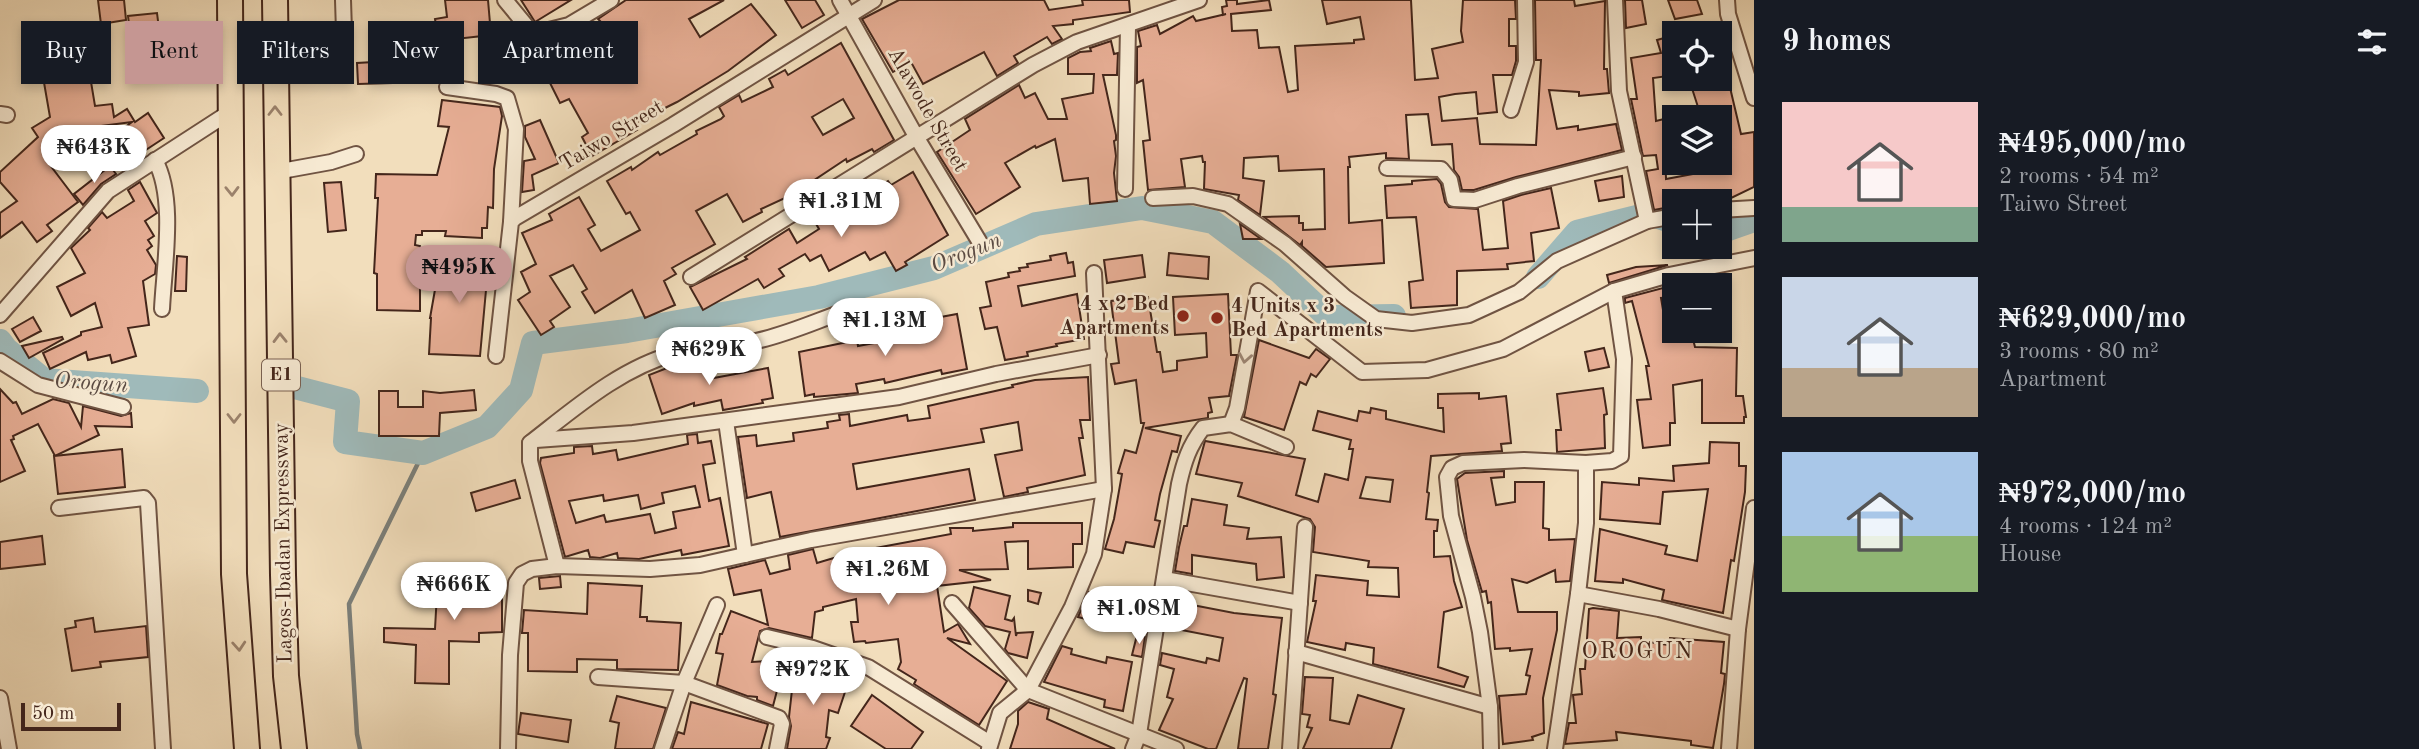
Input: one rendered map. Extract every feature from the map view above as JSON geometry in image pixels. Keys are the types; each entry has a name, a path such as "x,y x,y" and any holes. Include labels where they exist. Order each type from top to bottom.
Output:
{"highway":[{"name":"E1","path":"230,0 234,574 247,749"},
{"name":"Lagos-Ibadan Expressway","path":"275,0 284,601 286,676 294,749"}],"street":[{"path":"343,0 344,21"},
{"path":"505,0 533,34 569,25 611,0"},
{"name":"Alawode Street","path":"840,0 917,138 979,241"},
{"name":"Taiwo Street","path":"511,222 520,214 673,125 874,0"},
{"path":"691,277 1034,65 1077,42 1199,0"},
{"path":"1511,110 1526,62 1525,0"},
{"path":"1615,0 1619,92 1647,221"},
{"path":"1727,0 1728,14 1754,99"},
{"path":"1125,189 1128,26"},
{"path":"447,87 496,94 507,99 516,129 511,222 496,356"},
{"path":"1,314 108,191 230,112"},
{"path":"276,172 331,162 356,154"},
{"path":"1387,169 1441,169 1450,180 1454,199 1475,200 1518,186 1634,157"},
{"path":"155,160 162,173 167,201 162,309"},
{"path":"1153,198 1193,197 1227,204 1285,244 1345,297 1376,319 1412,323 1469,315 1519,292 1557,261 1647,221 1662,218"},
{"path":"1732,209 1754,208"},
{"path":"1231,424 1237,408 1258,291 1362,372 1427,370 1503,349 1614,291 1669,275 1754,258"},
{"path":"767,637 813,648 868,667 989,746 1000,713 1028,690 1072,607 1094,554 1104,489 1094,273"},
{"path":"1491,749 1490,707 1480,632 1451,516 1447,477 1452,468 1463,463 1524,460 1586,463 1615,461 1621,456 1624,359 1614,291"},
{"path":"530,443 594,395 644,366 675,354 757,341 842,312"},
{"path":"530,443 537,440 633,433 899,397 996,374 1099,355"},
{"path":"0,361 38,385 123,407"},
{"path":"726,421 745,555"},
{"path":"1133,749 1139,734 1185,457 1193,440 1203,428 1231,424 1286,446"},
{"path":"530,443 530,461 557,566"},
{"path":"1555,749 1586,523 1586,463"},
{"path":"508,749 510,654 516,583 522,574 532,569 557,566 650,569 700,565 811,540 1104,489"},
{"path":"60,508 144,498 148,503 163,749"},
{"path":"1730,749 1738,629 1754,508"},
{"path":"1290,749 1305,527"},
{"path":"1164,579 1300,603"},
{"path":"1578,594 1658,609 1738,629"},
{"path":"952,603 1028,690 1176,749"},
{"path":"662,749 684,683 717,605"},
{"path":"1296,652 1490,707"},
{"path":"598,677 684,683 779,718 782,724 777,749"},
{"path":"0,698 9,749"}],"building":[{"path":"98,0 124,0 126,20 101,21"},
{"path":"445,0 488,0 490,21 478,21 478,36 464,38 464,21 435,21 447,17"},
{"path":"521,0 571,0 537,21"},
{"path":"626,0 724,0 689,19 700,37 751,4 776,35 728,71 677,102 633,124 637,130 592,156 582,137 588,133 569,99 560,103 550,84 638,84 638,21 598,19"},
{"path":"785,0 815,0 824,15 802,28"},
{"path":"899,0 1044,0 1049,10 1083,5 1082,0 1129,0 1130,12 1073,20 1073,24 1053,26 1062,39 1052,44 1047,37 1014,56 1018,63 997,76 984,52 923,84 911,62 893,72 862,19"},
{"path":"1226,0 1237,0 1237,4 1269,0 1271,10 1231,14 1232,31 1257,30 1259,48 1279,47 1288,92 1298,90 1295,46 1354,43 1354,40 1364,39 1360,17 1327,24 1322,0 1411,0 1415,80 1438,78 1432,49 1463,42 1463,0 1515,0 1516,19 1509,19 1509,46 1516,46 1516,61 1512,75 1493,75 1497,112 1478,114 1476,92 1455,94 1439,97 1442,121 1477,118 1480,144 1536,145 1541,60 1536,60 1535,0 1574,0 1575,6 1605,1 1604,69 1607,69 1609,93 1579,96 1579,92 1549,90 1557,129 1578,126 1578,130 1616,124 1622,150 1474,190 1462,190 1454,170 1452,144 1432,145 1428,114 1406,115 1409,159 1386,158 1386,153 1349,157 1349,223 1382,220 1384,263 1326,267 1302,246 1302,242 1300,245 1264,217 1299,216 1303,230 1325,229 1324,169 1279,171 1278,156 1244,158 1243,178 1264,181 1260,215 1238,200 1239,195 1204,189 1205,162 1202,156 1181,159 1185,187 1148,190 1143,141 1150,140 1143,80 1137,83 1137,47 1141,46 1138,31 1157,25 1160,34 1193,16 1196,21 1223,15 1222,7 1227,6"},
{"path":"1625,0 1642,0 1646,24 1626,28"},
{"path":"1668,0 1697,0 1702,14 1675,19"},
{"path":"157,13 158,21 129,21 128,16"},
{"path":"1662,39 1662,77 1653,78 1656,121 1662,120 1662,175 1666,175 1666,179 1688,175 1732,175 1732,105 1697,105 1693,91 1731,91 1741,134 1754,132 1754,187 1732,198 1732,189 1662,189 1662,208 1654,210 1646,171 1658,169 1656,155 1643,156 1631,99 1637,99 1631,58 1661,53 1657,40"},
{"path":"1111,41 1114,54 1118,53 1117,75 1103,75 1116,135 1114,173 1117,201 1090,204 1088,178 1063,181 1055,139 1036,148 1035,146 1005,163 1020,187 976,214 937,152 970,130 965,119 1019,85 1025,98 1035,93 1048,119 1067,119 1062,99 1093,93 1094,74 1068,74 1068,58"},
{"path":"841,43 894,140 874,152 872,149 847,162 846,159 810,183 811,186 761,209 762,212 743,222 727,194 696,211 715,244 672,268 676,274 664,281 675,305 645,318 632,290 595,313 582,292 587,289 573,265 550,276 570,307 550,321 554,327 541,335 518,300 530,292 521,272 536,264 522,233 552,220 549,214 579,197 595,225 588,229 601,251 640,230 630,212 626,214 607,181 631,167 632,170 658,152 660,155 697,134 696,131 721,119 724,116 719,107 739,95 742,102 773,87 769,79 785,70 788,75","holes":["843,99 854,118 823,135 812,117"]},
{"path":"368,62 368,84 358,84 357,63"},
{"path":"44,84 91,84 95,106 112,104 114,117 127,109 135,122 148,113 164,138 117,169 100,146 132,122 70,130 77,141 47,161 78,202 47,225 52,231 37,242 22,222 0,238 0,213 17,201 0,182 0,172 38,137 32,128 50,117"},
{"path":"442,100 500,107 502,116 494,169 493,208 488,207 487,228 482,228 482,238 445,236 446,231 422,231 422,235 416,235 415,245 420,246 420,311 377,310 377,274 374,273 378,198 375,198 376,174 437,175 449,127 438,126"},
{"path":"540,120 559,163 532,175 534,190 522,192 524,161 535,159 525,137 525,126"},
{"path":"110,166 116,174 101,184 83,205 74,194"},
{"path":"913,172 948,235 905,262 907,265 896,271 885,252 870,260 865,252 829,271 821,255 810,261 805,254 779,269 784,276 764,288 758,279 703,310 690,287 747,259 745,257 789,229 797,243 819,229 812,217 831,205 836,213 888,181 891,185"},
{"path":"1622,176 1624,197 1599,201 1595,181"},
{"path":"1437,179 1449,207 1478,209 1483,250 1508,248 1503,201 1521,195 1551,188 1559,228 1531,233 1534,261 1507,264 1508,269 1457,271 1457,305 1411,308 1409,282 1423,280 1416,217 1387,218 1385,186"},
{"path":"140,182 157,213 145,221 154,236 148,240 152,246 147,250 156,265 155,274 143,281 149,325 128,328 136,356 112,363 110,355 88,360 86,352 50,369 43,353 81,335 81,332 102,327 95,303 71,316 57,287 85,273 71,248 90,230 88,228 102,212 107,218 134,201 128,190"},
{"path":"341,182 346,230 328,232 324,183"},
{"path":"1240,224 1261,239 1243,239"},
{"path":"442,250 490,259 489,267 496,267 495,280 487,279 480,356 429,354 430,318"},
{"path":"1066,253 1068,263 1073,262 1075,276 1018,286 1022,306 1077,294 1084,339 1056,344 1057,346 1027,352 1028,356 1005,360 997,327 985,329 980,308 991,306 986,282 1009,277 1008,273 1020,271 1019,268 1028,267 1027,264 1051,260 1050,256"},
{"path":"1169,253 1209,257 1208,279 1167,275"},
{"path":"1142,255 1145,277 1107,283 1104,260"},
{"path":"177,256 187,257 186,291 175,291"},
{"path":"1668,265 1609,283 1607,275 1636,267"},
{"path":"1662,288 1662,343 1694,343 1695,347 1737,348 1736,396 1743,396 1746,417 1744,423 1702,423 1702,380 1673,385 1675,423 1670,423 1670,445 1643,448 1637,400 1651,399 1646,366 1649,366 1632,301 1625,303 1625,298"},
{"path":"1228,294 1231,355 1237,355 1229,396 1209,398 1212,412 1208,413 1208,418 1145,428 1181,436 1177,452 1172,451 1160,494 1155,520 1160,521 1154,547 1126,542 1123,553 1105,549 1114,519 1122,474 1118,473 1125,450 1136,453 1144,423 1141,423 1136,380 1115,384 1111,364 1119,363 1111,301 1148,297 1163,372 1177,370 1177,361 1207,357 1206,333 1175,335 1173,297"},
{"path":"957,314 967,369 942,374 941,370 885,383 884,379 856,384 858,393 805,396 799,352 857,340 858,346 906,337 903,324"},
{"path":"33,317 41,331 20,342 12,329"},
{"path":"62,337 63,339 29,358 22,346"},
{"path":"1259,340 1309,358 1316,349 1330,359 1316,377 1311,374 1306,385 1300,382 1284,430 1244,417"},
{"path":"1604,348 1609,367 1589,371 1585,352"},
{"path":"704,358 708,379 768,368 773,398 762,400 763,403 723,410 721,400 694,406 694,403 662,414 649,375 685,361"},
{"path":"1088,377 1090,420 1080,420 1083,438 1079,438 1085,475 1027,488 1028,492 1004,497 995,455 1022,450 1018,422 981,429 984,442 853,464 857,489 969,469 975,500 780,537 771,492 747,498 738,437 756,435 757,446 794,441 793,433 828,428 827,422 840,420 839,415 849,414 850,426 907,415 908,421 930,418 928,406 1035,380"},
{"path":"1603,388 1607,414 1604,415 1605,448 1557,452 1556,430 1561,430 1557,394"},
{"path":"0,389 13,403 16,402 22,414 53,399 69,403 81,427 83,406 121,416 131,413 132,427 95,426 99,435 55,456 38,424 13,436 14,439 11,440 25,471 0,482"},
{"path":"474,390 476,410 440,413 439,436 379,436 379,391 398,391 398,407 423,407 423,391 440,393"},
{"path":"1479,393 1479,399 1506,396 1511,443 1501,444 1502,451 1431,456 1426,519 1438,520 1437,531 1434,531 1434,557 1450,556 1462,607 1444,612 1438,667 1468,677 1464,687 1373,664 1374,648 1346,643 1345,650 1307,642 1316,601 1313,601 1316,575 1368,581 1367,595 1399,597 1398,568 1368,567 1369,561 1313,552 1315,527 1310,519 1238,496 1242,483 1196,474 1205,441 1305,459 1296,495 1318,502 1325,474 1348,480 1353,449 1349,449 1351,440 1313,430 1318,411 1357,421 1359,411 1370,413 1371,408 1386,411 1386,419 1444,432 1443,408 1438,408 1438,394","holes":["1366,477 1393,480 1390,502 1360,498"]},
{"path":"697,434 698,443 711,441 715,463 703,465 709,501 720,498 729,546 682,555 681,550 639,559 618,558 617,553 600,558 590,557 588,550 565,557 540,463 541,458 574,453 574,447 592,446 593,454 616,450 618,460 688,444 687,435","holes":["695,486 700,507 673,512 676,528 655,533 650,514 606,522 604,515 576,523 569,501 603,495 604,501 638,495 641,509 664,503 662,493"]},
{"path":"1710,442 1739,443 1739,466 1746,466 1745,492 1723,613 1662,600 1664,590 1623,579 1623,583 1595,581 1600,529 1667,546 1665,554 1697,561 1708,489 1663,492 1660,524 1600,519 1602,482 1639,485 1639,478 1674,481 1673,466 1709,463"},
{"path":"122,449 125,487 58,494 54,456"},
{"path":"1504,471 1504,477 1491,478 1496,505 1515,502 1515,482 1544,482 1543,528 1549,529 1549,540 1575,539 1570,581 1556,582 1555,570 1527,583 1512,579 1518,612 1557,612 1557,630 1543,698 1544,733 1532,737 1533,740 1503,744 1499,696 1526,694 1530,676 1526,675 1532,649 1495,649 1491,602 1488,603 1486,591 1482,592 1467,540 1457,479 1465,473"},
{"path":"515,480 520,498 476,511 471,493"},
{"path":"1192,499 1227,505 1224,525 1249,528 1247,539 1281,537 1284,577 1257,580 1256,564 1192,555 1192,574 1175,571"},
{"path":"1013,523 1082,523 1082,544 1073,544 1073,567 1028,569 1028,541 1005,542 1008,569 959,570 991,580 937,586 944,632 958,624 970,644 947,638 1007,681 979,725 914,684 916,680 898,669 901,662 898,639 854,642 851,622 858,622 856,599 823,607 823,610 815,612 812,638 769,628 760,631 752,662 785,660 773,706 757,700 757,697 717,685 723,654 716,653 720,634 731,611 768,625 761,590 734,595 728,569 765,560 770,574 790,569 788,555 813,549 817,563 854,552 951,534 950,528 973,528 973,531 1013,527"},
{"path":"42,536 45,564 0,569 0,542"},
{"path":"453,566 497,568 495,598 502,598 502,632 479,633 479,642 449,641 449,684 415,683 416,645 384,642 384,628 435,629 437,593 451,593"},
{"path":"560,576 561,587 540,589 539,578"},
{"path":"588,583 642,586 640,617 647,617 647,621 681,623 678,670 617,669 617,660 577,659 577,672 528,671 528,633 522,633 524,610 587,614"},
{"path":"974,587 1010,596 1005,619 1012,621 1014,618 1016,636 1017,633 1033,632 1027,658 1008,653 1005,649 1010,632 985,626 969,608"},
{"path":"1028,590 1041,593 1038,604 1028,601"},
{"path":"1089,592 1097,597 1099,592 1144,604 1137,632 1078,617"},
{"path":"1177,602 1234,613 1282,618 1273,694 1276,695 1268,749 1238,749 1247,679 1244,678 1216,749 1208,749 1159,730 1173,699 1167,697 1174,669 1160,665 1162,653 1206,663 1207,658 1219,661 1223,638 1171,628"},
{"path":"1589,609 1619,611 1617,638 1641,637 1641,641 1669,645 1670,638 1724,642 1721,673 1725,674 1724,684 1713,748 1691,745 1691,741 1616,732 1617,740 1565,744 1569,723 1576,723 1573,695 1582,694 1580,669 1585,669"},
{"path":"93,618 95,632 146,626 148,657 100,662 101,667 72,671 65,629 76,627 75,621"},
{"path":"1137,635 1145,637 1142,657 1132,655"},
{"path":"1062,646 1072,649 1071,654 1106,663 1107,657 1132,662 1123,711 1104,707 1105,700 1044,682"},
{"path":"795,663 849,680 838,713 829,710 826,737 830,738 826,749 787,749"},
{"path":"1305,677 1333,678 1330,720 1349,724 1358,695 1404,709 1391,749 1303,749 1312,728 1307,727 1310,715 1302,714"},
{"path":"872,695 923,732 911,749 886,749 851,726"},
{"path":"617,696 666,708 653,749 615,749 619,723 610,721"},
{"path":"691,702 768,724 761,749 672,749 678,732 684,734"},
{"path":"1028,702 1049,709 1047,719 1115,749 1010,749 1018,724 1018,711"},
{"path":"521,713 571,720 568,742 518,734"}],"waterway":[{"name":"Orogun","path":"294,387 348,401 345,442 423,453 487,427 521,390 533,343 627,331 819,297 934,268 1036,224 1142,208 1213,222 1280,272 1328,317 1394,316"},
{"name":"Orogun","path":"1538,277 1577,232 1649,214 1662,218"},
{"name":"Orogun","path":"1732,228 1754,220"},
{"name":"Orogun","path":"0,341 44,380 197,391"},
{"path":"360,749 349,604 423,453"}],"place":[{"name":"4 x 2 Bed Apartments","path":"1183,316"},
{"name":"4 Units x 3 Bed Apartments","path":"1217,318"}],"district":[{"name":"OROGUN","path":"1638,651"}]}
